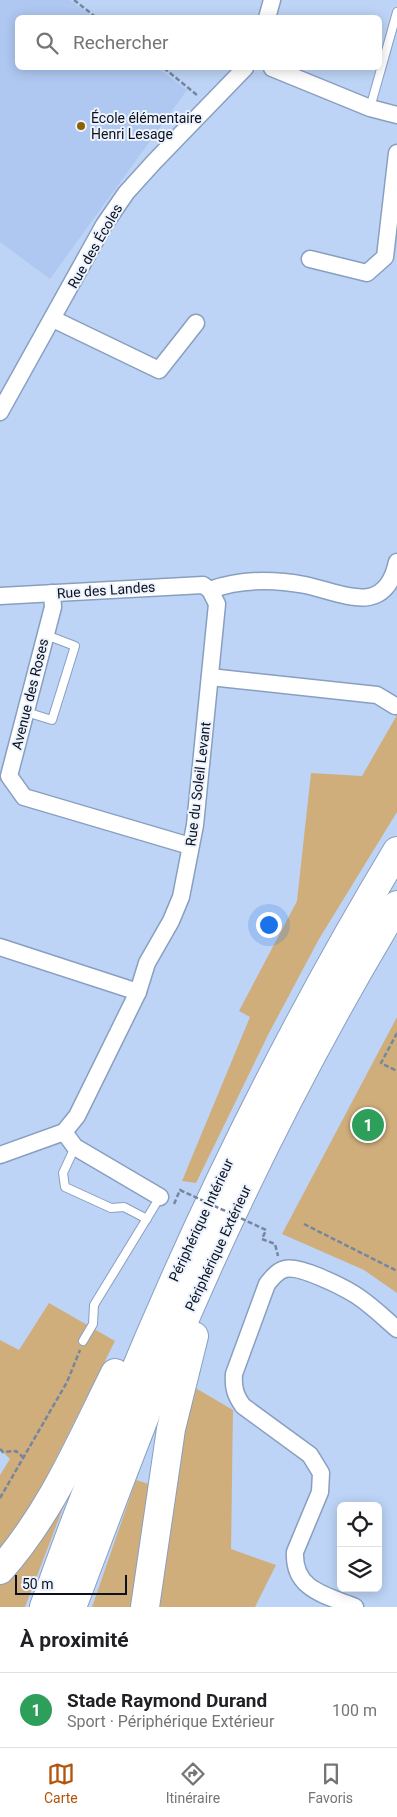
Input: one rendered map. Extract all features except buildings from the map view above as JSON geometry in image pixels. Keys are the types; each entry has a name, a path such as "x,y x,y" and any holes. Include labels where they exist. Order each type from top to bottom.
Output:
{"highway":[{"name":"Périphérique Intérieur","path":"44,1607 147,1336 205,1208 268,1082 330,967 397,851"},
{"name":"Périphérique Extérieur","path":"72,1607 148,1407 216,1250 310,1060 397,904"},
{"path":"146,1607 171,1429 192,1340 220,1274 216,1250"},
{"path":"0,1570 45,1508 69,1466 127,1349 147,1336"}],"street":[{"path":"268,15 272,0"},
{"name":"Rue des Écoles","path":"0,412 104,225 126,193 243,70"},
{"path":"277,70 370,108 397,115"},
{"path":"310,259 367,273 385,256 397,153"},
{"path":"53,319 159,370 196,323"},
{"path":"210,590 238,581 283,582 304,585 352,598 364,598 381,592 389,586 397,562"},
{"name":"Rue des Landes","path":"0,596 193,584 203,585 210,590"},
{"name":"Rue du Soleil Levant","path":"64,1132 78,1116 138,992 147,963 171,921 181,897 195,825 217,612 210,590"},
{"name":"Avenue des Roses","path":"52,593 53,607 9,776 24,797 190,846"},
{"path":"210,677 377,695 395,706"},
{"path":"0,946 138,992"},
{"path":"0,1155 64,1132 74,1147 167,1200"},
{"path":"355,1607 306,1585 301,1580 296,1566 296,1545 320,1492 322,1473 317,1462 310,1455 243,1406 236,1396 233,1384 234,1374 267,1284 274,1275 283,1269 303,1270 354,1294 397,1329"}],"lane":[{"path":"382,65 397,12"},
{"path":"370,108 381,70"},
{"path":"26,712 52,720 75,646 46,635"},
{"path":"74,1147 63,1174 65,1187 111,1208 124,1207 147,1219"},
{"path":"83,1341 93,1324 94,1305 147,1219 167,1200"}],"path":[{"path":"74,0 93,15"},
{"path":"167,70 190,87 208,106"},
{"path":"397,1033 381,1063 397,1071"},
{"path":"167,1200 180,1190 266,1230 262,1239 274,1244"},
{"path":"304,1224 397,1271"},
{"path":"0,1498 67,1382 83,1341"},
{"path":"0,1449 3,1452 16,1451 24,1458"}],"shaded area":[{"name":"École élémentaire Henri Lesage","path":"0,0 70,0 90,15 15,15 15,70 161,70 187,90 50,279 0,242"},
{"path":"397,715 397,812 319,939 269,1033 196,1183 182,1181 250,1017 239,1011 297,901 311,773 362,776"},
{"path":"397,1017 397,1293 364,1270 282,1234"},
{"path":"49,1303 115,1341 27,1516 73,1482 25,1607 0,1607 0,1475 10,1459 0,1449 0,1340 19,1350"},
{"path":"187,1383 233,1410 231,1549 276,1565 255,1607 92,1607 136,1480 172,1491"}],"place":[{"name":"École élémentaire Henri Lesage","path":"81,126"},
{"name":"Stade Raymond Durand","path":"368,1125"}]}
